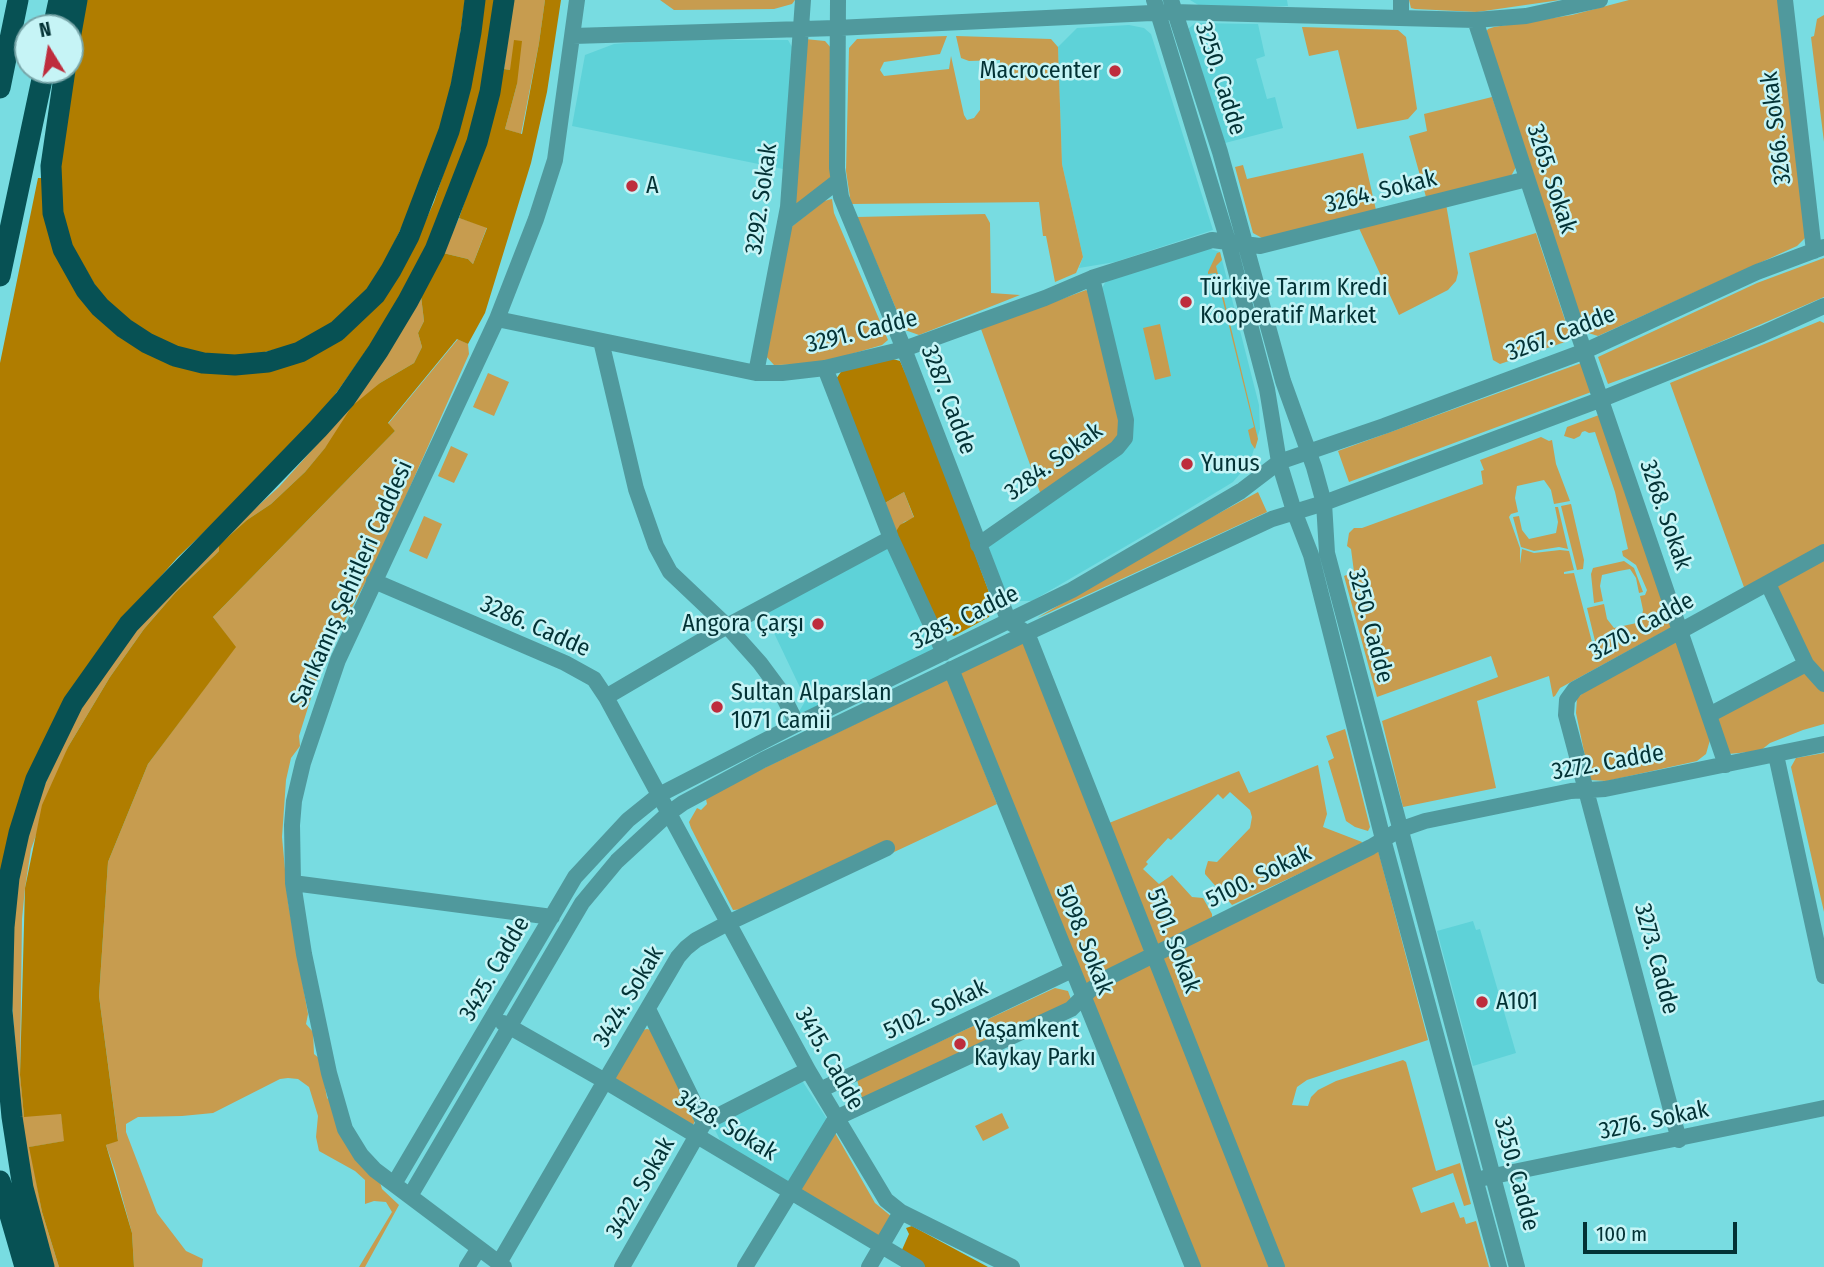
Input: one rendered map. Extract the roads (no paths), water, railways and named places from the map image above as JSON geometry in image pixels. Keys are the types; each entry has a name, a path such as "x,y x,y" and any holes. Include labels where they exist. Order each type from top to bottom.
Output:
{"highway":[{"path":"0,23 6,0"},
{"path":"0,88 18,0"},
{"path":"63,84 51,166 53,213 63,249 86,290 100,307 124,328 147,344 175,356 203,363 235,365 268,362 308,349 337,331 374,295 391,270 409,236 449,131 464,72 475,0"},
{"path":"44,1267 19,1164 10,1106 2,1011 4,927 9,878 19,833 36,779 73,703 129,624 345,399 402,311 435,250 477,142 490,92 504,0"},
{"path":"0,276 41,84"},
{"path":"0,1181 25,1267"}],"street":[{"name":"Sarıkamış Şehitleri Caddesi","path":"501,1265 394,1184 361,1155 345,1129 314,1009 293,883 294,801 303,762 338,660 496,319 536,219 555,160 577,0"},
{"name":"3292. Sokak","path":"756,373 785,222 803,0"},
{"name":"3287. Cadde","path":"838,0 838,181 846,213 904,349 1009,622"},
{"path":"1401,0 1401,18"},
{"path":"573,36 836,28 1155,6 1297,8 1401,18 1475,20 1526,16 1600,0"},
{"name":"3266. Sokak","path":"1785,0 1819,249"},
{"name":"3250. Cadde","path":"1155,6 1228,241 1267,389 1279,462 1311,555 1499,1267"},
{"name":"3250. Cadde","path":"1172,6 1220,152 1283,381 1309,451 1324,503 1327,553 1517,1267"},
{"name":"3265. Sokak","path":"1475,20 1602,399"},
{"name":"3264. Sokak","path":"1228,241 1260,246 1527,179"},
{"path":"785,222 838,181"},
{"name":"3291. Cadde","path":"496,319 756,373 825,369 904,349 1045,298 1092,278 1212,240 1228,241"},
{"name":"3267. Cadde","path":"1279,462 1586,351 1758,272 1819,249"},
{"name":"3284. Sokak","path":"978,545 1117,449 1125,438 1126,420 1092,278"},
{"path":"1324,503 1602,399 1824,306"},
{"path":"601,341 636,489 656,546 670,572 727,626 760,663 780,690 797,724"},
{"path":"825,369 891,538 944,653"},
{"name":"3268. Sokak","path":"1602,399 1726,765"},
{"name":"3285. Cadde","path":"659,795 797,724 1072,590 1241,491 1279,462"},
{"name":"3285. Cadde","path":"669,813 745,769 1027,632 1272,519 1324,503"},
{"path":"606,697 727,626 891,538"},
{"name":"3270. Cadde","path":"1588,791 1566,715 1567,700 1571,693 1824,552"},
{"name":"3286. Cadde","path":"374,581 575,668 593,679 606,697 669,813"},
{"path":"1768,584 1806,664 1824,684"},
{"path":"1009,622 1027,632"},
{"name":"5101. Sokak","path":"1027,632 1277,1267"},
{"path":"1709,715 1806,664"},
{"name":"5098. Sokak","path":"951,669 1193,1267"},
{"name":"3272. Cadde","path":"1384,839 1399,830 1438,818 1726,765 1824,744"},
{"path":"1776,755 1824,975"},
{"name":"3273. Cadde","path":"1588,791 1679,1140"},
{"name":"3425. Cadde","path":"394,1184 575,877 628,820 659,795"},
{"name":"3415. Cadde","path":"669,813 808,1070 886,1200 901,1212 1002,1265"},
{"name":"3425. Cadde","path":"410,1196 592,888 669,813"},
{"name":"5100. Sokak","path":"836,1118 1071,1009 1099,983 1154,953 1384,839"},
{"name":"3424. Sokak","path":"501,1265 605,1081 686,948 728,923 887,848"},
{"path":"293,883 552,917"},
{"name":"5102. Sokak","path":"820,1090 1072,970"},
{"path":"648,1009 701,1129"},
{"name":"3428. Sokak","path":"494,1018 605,1081 701,1129 791,1191 917,1267"},
{"name":"3422. Sokak","path":"622,1267 701,1129 808,1070"},
{"name":"3276. Sokak","path":"1476,1180 1824,1108"},
{"path":"745,1267 836,1118"},
{"path":"869,1267 901,1212"},
{"path":"467,1267 479,1248"}],"place":[{"name":"Macrocenter","path":"1115,71"},
{"name":"A","path":"632,186"},
{"name":"Türkiye Tarım Kredi Kooperatif Market","path":"1186,302"},
{"name":"Yunus","path":"1187,464"},
{"name":"Angora Çarşı","path":"818,624"},
{"name":"Sultan Alparslan 1071 Camii","path":"717,707"},
{"name":"A101","path":"1482,1002"},
{"name":"Yaşamkent Kaykay Parkı","path":"960,1044"}]}
